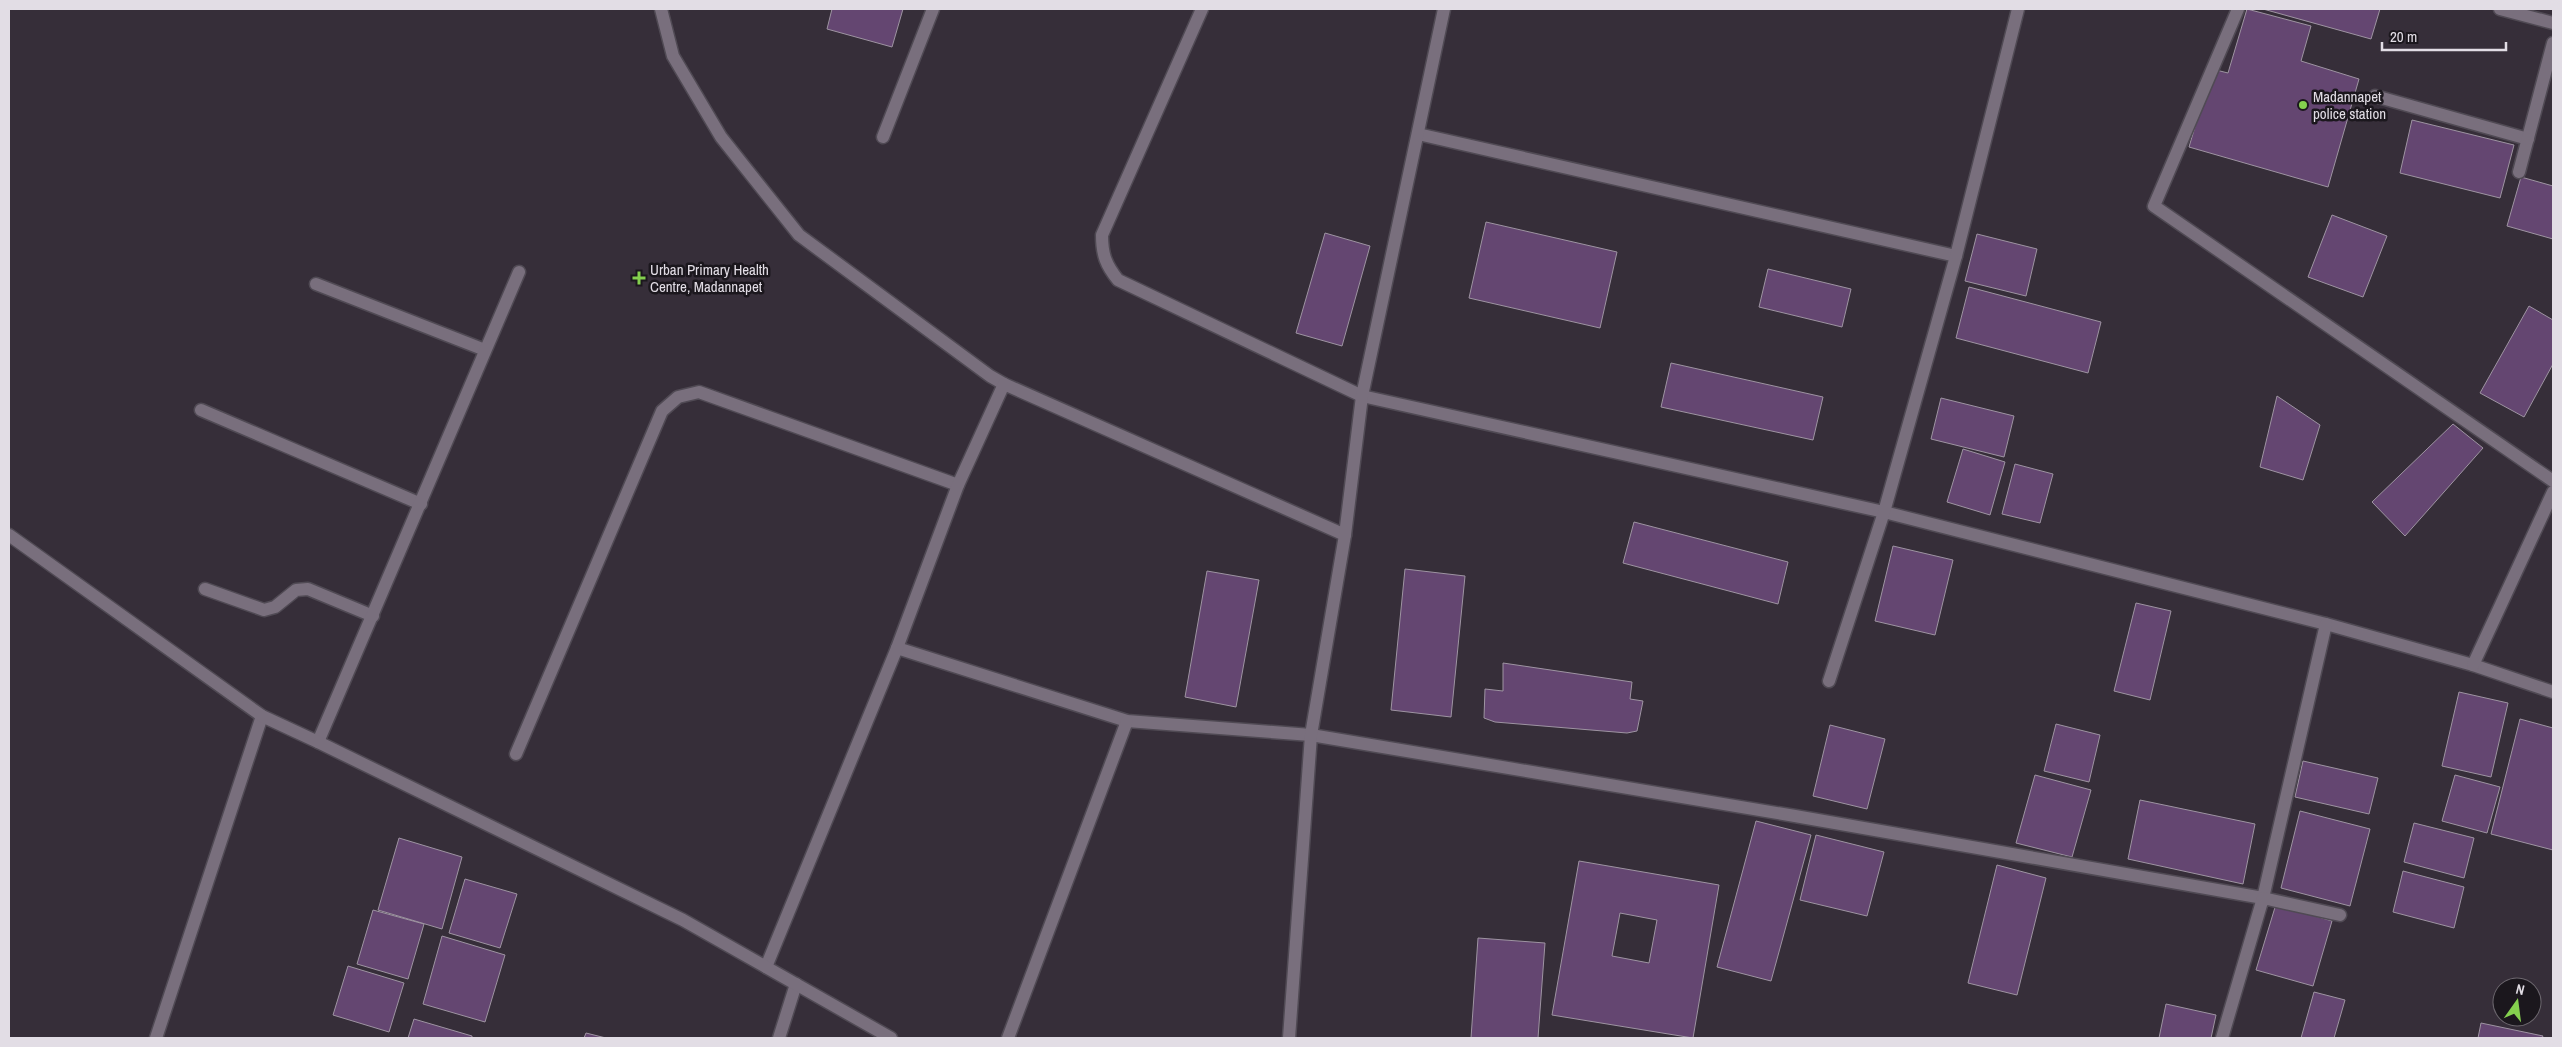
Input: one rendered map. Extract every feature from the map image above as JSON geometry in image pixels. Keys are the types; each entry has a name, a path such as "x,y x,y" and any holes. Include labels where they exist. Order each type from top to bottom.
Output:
{"street":[{"path":"661,9 673,56 721,137 799,235 990,376 1004,384 1345,535"},
{"path":"883,137 933,9"},
{"path":"1202,9 1102,235 1102,253 1106,266 1118,280 1362,396 1884,512 2326,624 2473,665 2553,692"},
{"path":"1289,1038 1311,735 1345,535 1362,396 1444,9"},
{"path":"1829,680 1884,512 1956,256 2018,9"},
{"path":"2238,9 2154,206 2553,481"},
{"path":"2500,9 2553,23"},
{"path":"2519,172 2528,139 2548,82 2553,44"},
{"path":"2375,96 2528,139"},
{"path":"1418,134 1956,256"},
{"path":"318,742 422,504 519,272"},
{"path":"316,284 485,350"},
{"path":"766,967 897,648 958,485 1004,384"},
{"path":"516,754 662,411 678,397 699,392 958,485"},
{"path":"201,410 422,504"},
{"path":"2473,665 2553,492"},
{"path":"9,535 262,716 683,920 891,1038"},
{"path":"205,589 264,610 275,607 296,590 308,589 372,616"},
{"path":"2222,1038 2263,898 2326,624"},
{"path":"897,648 1127,720 1311,735 1795,816 2263,898 2340,915"},
{"path":"156,1038 262,716"},
{"path":"1008,1038 1127,720"},
{"path":"779,1038 796,984"}],"building":[{"path":"832,9 903,9 892,47 827,29"},
{"path":"2247,9 2311,26 2301,61 2359,79 2328,187 2189,147 2212,69 2228,73"},
{"path":"2263,9 2380,9 2371,39"},
{"path":"2412,120 2514,145 2500,198 2400,173"},
{"path":"2521,177 2553,186 2553,239 2507,226"},
{"path":"2332,215 2387,236 2363,297 2308,277"},
{"path":"1486,222 1617,252 1600,328 1469,298"},
{"path":"1325,233 1370,246 1342,346 1296,333"},
{"path":"1977,234 2037,249 2026,296 1965,281"},
{"path":"1768,269 1851,289 1842,327 1759,307"},
{"path":"1969,287 2101,322 2088,373 1956,338"},
{"path":"2529,306 2553,320 2553,364 2524,417 2480,393"},
{"path":"1671,363 1823,397 1813,440 1661,407"},
{"path":"2277,396 2320,425 2303,480 2260,467"},
{"path":"1941,398 2014,416 2004,457 1931,439"},
{"path":"2453,424 2483,448 2405,536 2372,502"},
{"path":"1963,449 2005,462 1990,515 1947,502"},
{"path":"2015,464 2053,474 2040,523 2002,514"},
{"path":"1634,522 1788,562 1778,604 1623,563"},
{"path":"1893,546 1953,560 1935,635 1875,621"},
{"path":"1405,569 1465,576 1451,717 1391,710"},
{"path":"1207,571 1259,580 1236,707 1185,697"},
{"path":"2136,603 2171,611 2150,700 2114,691"},
{"path":"1503,663 1632,682 1630,699 1643,701 1637,731 1627,733 1495,722 1484,718 1485,689 1503,691"},
{"path":"2459,692 2508,703 2491,777 2442,766"},
{"path":"2520,719 2553,728 2553,850 2491,834"},
{"path":"2056,724 2100,735 2089,782 2044,771"},
{"path":"1830,725 1885,739 1867,809 1813,796"},
{"path":"2303,761 2378,778 2369,814 2295,797"},
{"path":"2035,775 2091,790 2072,857 2016,843"},
{"path":"2455,775 2500,787 2487,833 2442,821"},
{"path":"2140,800 2255,824 2243,884 2128,859"},
{"path":"2300,811 2370,829 2350,906 2281,888"},
{"path":"1756,821 1811,835 1771,981 1717,967"},
{"path":"2414,823 2474,838 2464,878 2404,862"},
{"path":"1816,835 1884,852 1867,916 1800,900"},
{"path":"399,838 462,857 442,929 378,910"},
{"path":"1579,861 1719,885 1693,1038 1552,1015","holes":["1620,913 1657,920 1649,963 1612,956"]},
{"path":"1997,865 2046,878 2017,995 1968,983"},
{"path":"2403,871 2464,887 2454,928 2393,912"},
{"path":"465,879 517,894 500,948 449,933"},
{"path":"2276,904 2332,921 2313,986 2256,970"},
{"path":"373,910 424,924 408,979 357,964"},
{"path":"442,936 505,955 485,1022 423,1004"},
{"path":"1478,938 1545,943 1538,1038 1471,1038"},
{"path":"348,966 404,983 389,1032 333,1015"},
{"path":"2314,992 2345,1000 2334,1038 2301,1038"},
{"path":"2166,1004 2216,1015 2211,1038 2159,1038"},
{"path":"414,1019 472,1036 472,1038 408,1038"},
{"path":"2481,1023 2492,1025 2492,1027 2543,1036 2542,1038 2478,1038"},
{"path":"586,1033 606,1038 584,1038"}],"place":[{"name":"Madannapet police station","path":"2303,105"},
{"name":"Urban Primary Health Centre, Madannapet","path":"639,278"}]}
